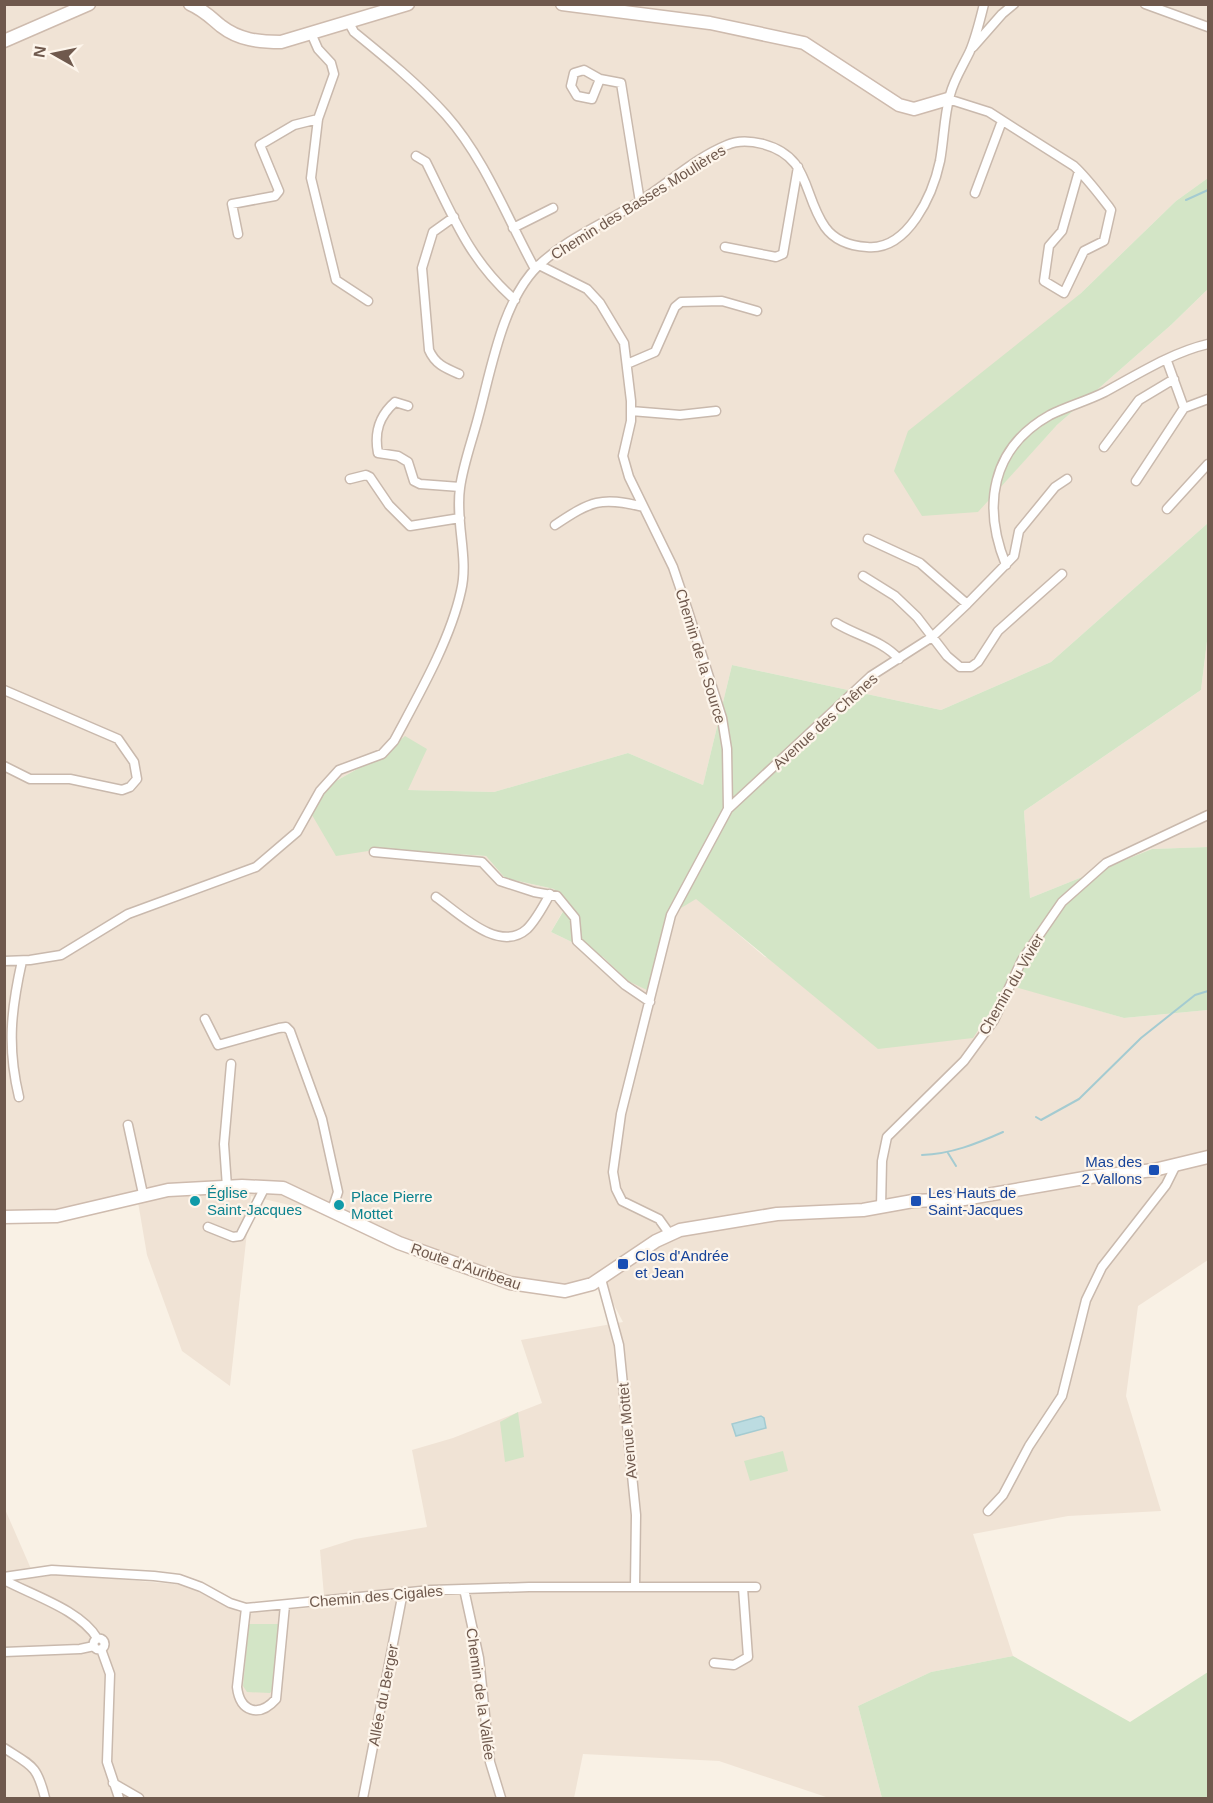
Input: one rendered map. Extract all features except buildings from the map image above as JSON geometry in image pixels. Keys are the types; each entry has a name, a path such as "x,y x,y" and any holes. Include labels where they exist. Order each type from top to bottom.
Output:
{"street":[{"path":"4,41 89,4"},
{"path":"190,4 204,10 222,27 248,40 281,42 408,4"},
{"path":"562,4 628,9 710,23 804,43 899,105 914,109 948,99 990,112 1079,171 1111,210 1104,241 1084,251 1064,293 1044,281 1043,276 1049,246 1062,231 1079,171"},
{"name":"Chemin des Basses Moulières","path":"4,961 22,961 61,954 128,914 256,867 297,832 320,791 339,770 382,754 394,741 453,620 464,573 460,487 501,335 514,300 537,267 563,246 640,202 710,153 741,141 760,143 778,149 798,167 806,180 817,212 826,229 835,238 852,246 874,248 885,246 904,232 915,219 933,185 939,163 948,99 955,78 971,50 984,4"},
{"path":"971,50 1002,14 1014,4"},
{"path":"1145,4 1209,27"},
{"path":"349,23 354,32 404,73 447,116 480,163 513,228 537,267"},
{"path":"311,33 318,49 331,63 334,74 318,119 311,178 336,280 368,301"},
{"path":"600,79 621,83 640,202"},
{"path":"238,234 232,204 275,196 279,192 260,145 294,125 318,119"},
{"path":"975,193 1002,121"},
{"path":"416,156 426,162 474,257 493,281 514,300"},
{"path":"725,247 776,257 783,254 798,167"},
{"path":"513,228 553,208"},
{"path":"454,217 434,232 422,268 429,350 433,359 459,374"},
{"name":"Chemin de la Source","path":"537,267 587,290 600,303 624,343 631,411 623,456 643,507 673,567 722,718 727,749 728,809 671,915 621,1114 613,1172 616,1190 622,1201 659,1219 669,1233"},
{"path":"627,364 655,352 675,308 681,302 722,301 757,311"},
{"path":"1067,479 1055,487 1019,531 1014,556 1006,565 997,543 992,520 996,482 1011,448 1048,417 1167,360 1209,344"},
{"path":"1167,360 1184,408"},
{"path":"1104,447 1139,400 1174,379"},
{"path":"1136,481 1184,408 1209,399"},
{"path":"408,405 395,402 382,417 375,438 378,453 398,456 408,462 414,481 420,484 460,487"},
{"path":"631,411 680,415 716,411"},
{"path":"1167,509 1209,464"},
{"path":"350,479 366,475 370,477 389,505 410,526 460,518"},
{"path":"555,525 580,509 602,501 609,500 643,507"},
{"path":"868,539 920,563 967,604"},
{"name":"Avenue des Chênes","path":"728,809 871,676 932,637 1006,565"},
{"path":"863,576 895,596 947,656 960,667 971,667 978,662 998,631 1062,574"},
{"path":"836,624 854,634 876,640 899,659"},
{"path":"4,690 118,740 134,762 137,779 130,787 122,790 70,779 30,779 4,766"},
{"name":"Chemin du Vivier","path":"881,1207 882,1161 887,1137 964,1061 994,1020 1022,960 1062,902 1106,863 1209,815"},
{"path":"374,852 482,862 500,881 534,892 557,896 576,918 577,941 625,985 650,1002"},
{"path":"436,897 491,934 504,938 527,929 550,894"},
{"path":"19,1097 13,1073 10,1026 22,961"},
{"path":"205,1019 218,1044 279,1028 286,1027 290,1031 322,1119 338,1191 332,1210"},
{"path":"227,1187 224,1144 231,1064"},
{"path":"128,1125 143,1194"},
{"name":"Route d'Auribeau","path":"4,1217 57,1216 93,1209 143,1194 227,1187 283,1188 399,1243 510,1283 565,1291 582,1288 601,1279 669,1233 777,1214 881,1207 913,1201 964,1199 1090,1177 1176,1166 1209,1157"},
{"path":"988,1511 1003,1495 1029,1446 1062,1396 1086,1300 1102,1267 1166,1185 1176,1166"},
{"path":"208,1227 233,1237 240,1236 264,1187"},
{"name":"Avenue Mottet","path":"601,1279 619,1345 636,1515 635,1586"},
{"name":"Chemin des Cigales","path":"4,1579 52,1570 162,1577 201,1587 230,1603 246,1608 403,1592 464,1589 635,1586 756,1587"},
{"path":"4,1579 72,1612 90,1627 110,1674 107,1751 113,1784 119,1798"},
{"path":"714,1664 734,1665 748,1657 743,1588"},
{"name":"Chemin de la Vallée","path":"464,1589 479,1658 490,1762 501,1798"},
{"name":"Allée du Berger","path":"363,1798 403,1592"},
{"path":"246,1608 237,1687 238,1699 244,1706 257,1710 268,1708 276,1699 285,1605"},
{"path":"4,1652 80,1649 97,1645"},
{"path":"4,1748 34,1767 40,1778 45,1798"},
{"path":"113,1784 139,1798"}],"shaded area":[{"path":"5,5 1208,5 1208,178 1176,201 1080,294 978,511 1057,425 1171,325 1208,289 1208,523 1051,662 941,710 732,665 703,785 628,753 494,792 407,790 384,754 327,786 381,849 486,856 505,878 554,889 568,902 551,932 603,957 628,981 676,911 696,898 765,957 1008,984 1124,1018 1208,1010 1208,1260 1138,1306 1126,1396 1161,1511 1068,1516 973,1534 1013,1656 931,1672 858,1706 882,1798 829,1798 719,1761 583,1754 574,1798 5,1798 4,1507 35,1578 62,1574 184,1585 239,1612 325,1607 320,1550 355,1539 427,1527 412,1450 453,1438 542,1403 521,1340 623,1322 598,1275 564,1296 507,1290 311,1210 251,1196 230,1386 182,1351 147,1255 138,1202 47,1223 5,1224"},
{"path":"1208,634 1208,847 1152,849 1030,898 1024,811 1201,690"}],"green space":[{"path":"1208,178 1208,289 1171,325 1057,425 978,512 922,516 894,471 908,431 1080,294 1176,201"},
{"path":"1208,523 1208,633 1201,690 1024,811 1030,898 1152,849 1208,847 1208,1010 1124,1018 1008,985 973,1038 878,1049 696,899 676,911 649,991 628,981 603,957 551,932 568,903 554,889 505,878 486,856 381,849 336,856 312,815 327,786 384,754 405,736 427,749 408,790 494,792 628,753 703,785 732,665 941,710 1051,662"},
{"path":"518,1412 524,1457 505,1462 500,1422"},
{"path":"783,1451 788,1471 750,1481 744,1461"},
{"path":"249,1624 280,1624 274,1689 270,1693 247,1692 243,1686"},
{"path":"1013,1656 1130,1722 1208,1672 1208,1798 882,1798 858,1706 931,1672"}],"water":[{"path":"761,1416 764,1418 766,1428 736,1436 732,1424"}],"waterway":[{"path":"1186,200 1208,190"},
{"path":"1036,1117 1041,1120 1079,1099 1141,1038 1195,995 1208,991"},
{"path":"922,1155 963,1148 1003,1132"},
{"path":"948,1153 956,1166"}],"place":[{"name":"Mas des 2 Vallons","path":"1154,1170"},
{"name":"Église Saint-Jacques","path":"195,1201"},
{"name":"Les Hauts de Saint-Jacques","path":"916,1201"},
{"name":"Place Pierre Mottet","path":"339,1205"},
{"name":"Clos d'Andrée et Jean","path":"623,1264"}]}
